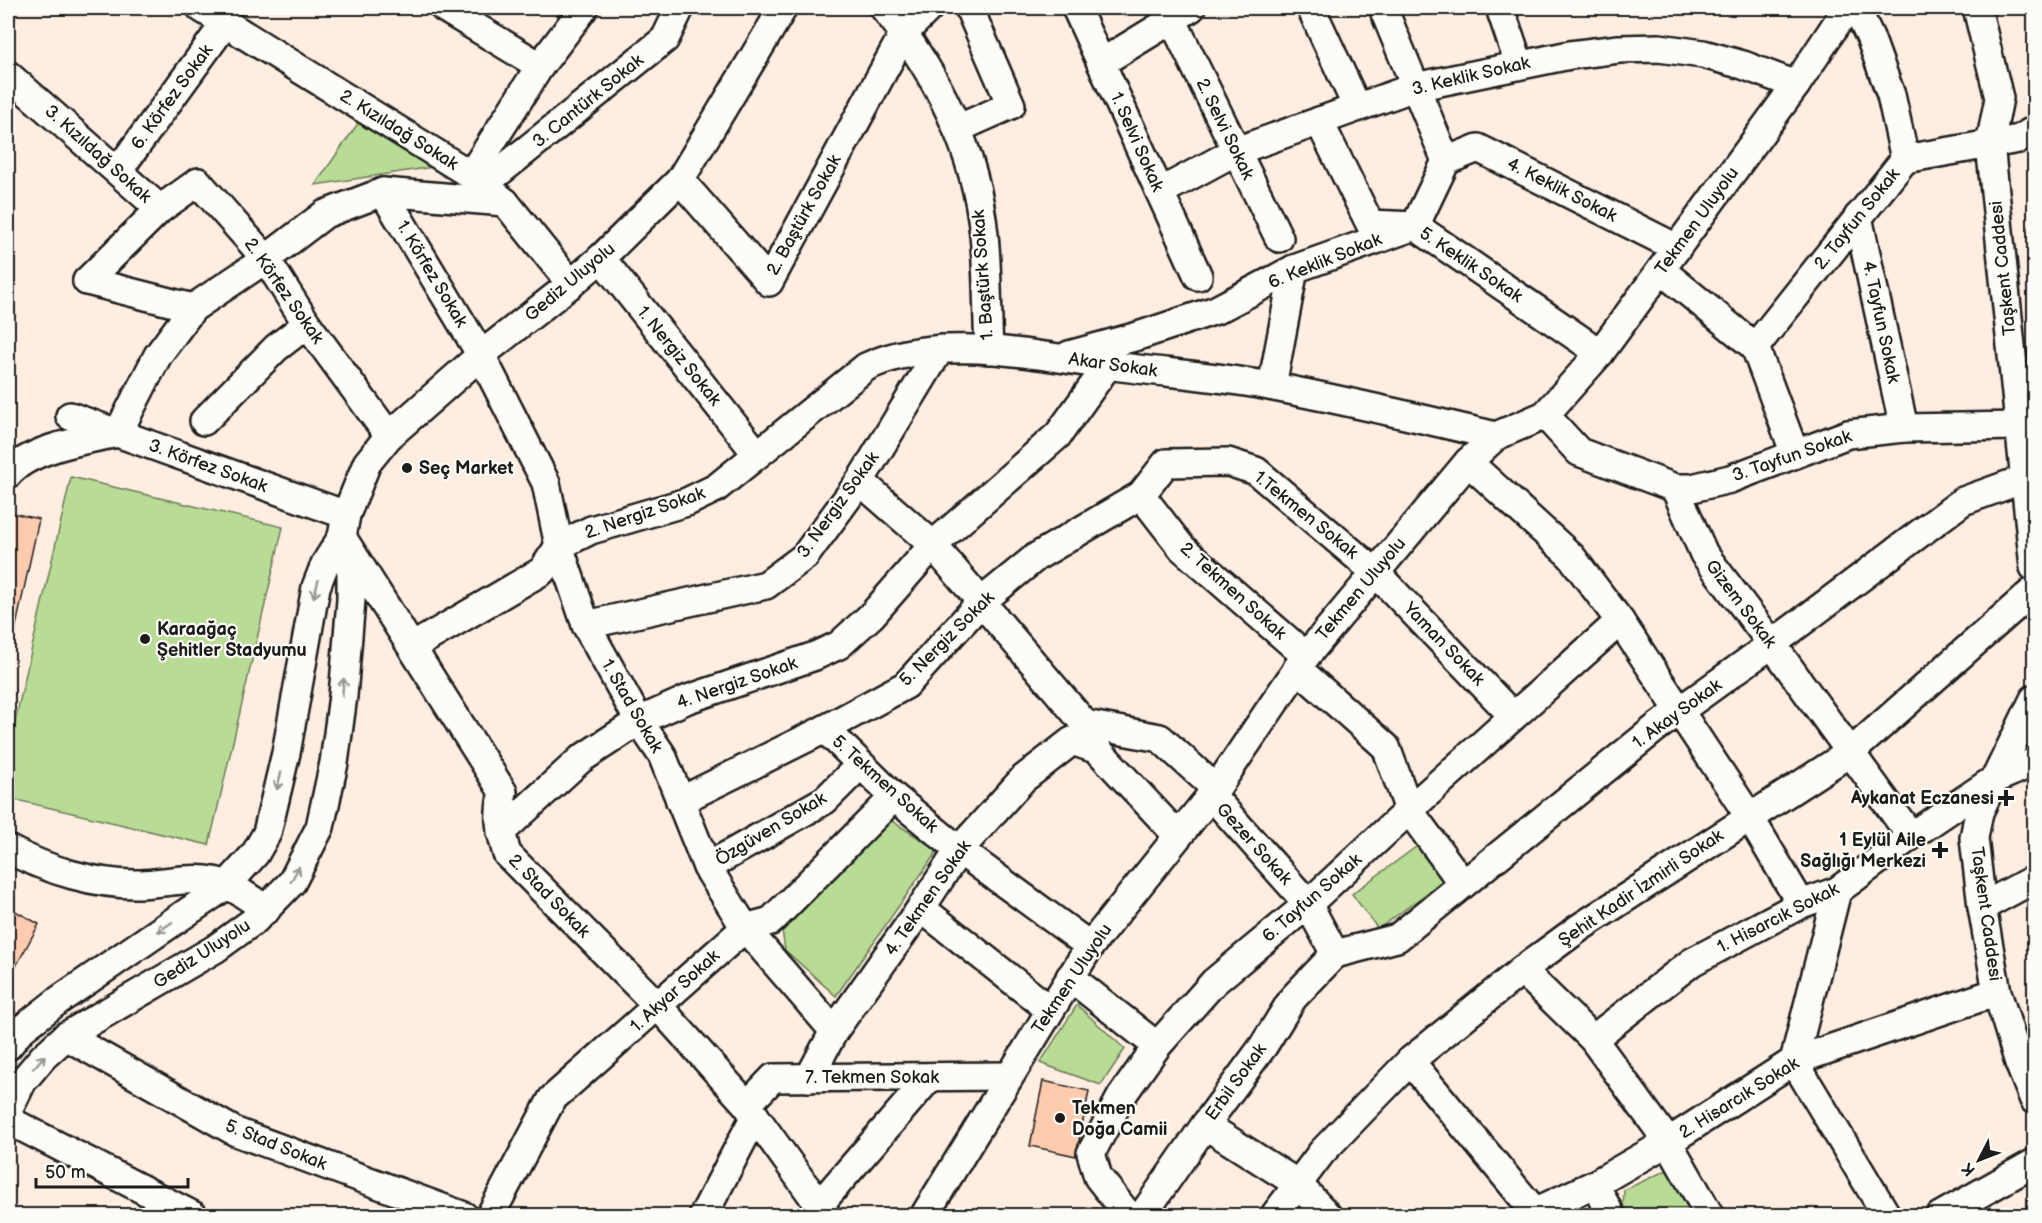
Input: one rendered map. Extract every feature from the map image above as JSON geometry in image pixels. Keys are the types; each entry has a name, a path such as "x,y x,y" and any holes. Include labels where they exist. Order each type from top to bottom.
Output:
{"street":[{"name":"2. Kızıldağ Sokak","path":"201,8 477,180 505,202 571,284"},
{"path":"444,8 540,66"},
{"path":"477,180 540,66 584,8"},
{"name":"3. Cantürk Sokak","path":"477,180 665,39 680,8"},
{"name":"Gediz Uluyolu","path":"8,1046 22,1029 59,1000 226,885 255,854 267,833 286,753 316,587 344,526 367,463 389,436 481,355 601,258 680,180 783,8"},
{"name":"1. Baştürk Sokak","path":"884,8 925,65 957,129 974,174 984,235 989,350"},
{"path":"904,33 929,8"},
{"path":"957,129 1011,105 969,8"},
{"name":"1. Selvi Sokak","path":"1076,8 1198,276"},
{"path":"1311,8 1357,107"},
{"path":"1383,8 1446,161 1415,226"},
{"path":"1500,8 1519,64"},
{"name":"Tekmen Uluyolu","path":"924,1215 1090,946 1214,792 1301,662 1468,462 1496,436 1545,416 1600,353 1796,85 1846,8"},
{"path":"1856,8 1870,37 1891,95 1905,159"},
{"name":"Taşkent Caddesi","path":"1977,8 1999,98 1990,144 2024,413 2024,479 2034,567"},
{"path":"1101,63 1181,13"},
{"name":"2. Selvi Sokak","path":"1181,13 1236,151 1279,238"},
{"name":"6. Körfez Sokak","path":"118,171 226,22"},
{"name":"2. Baştürk Sokak","path":"680,180 769,282 904,33"},
{"name":"3. Keklik Sokak","path":"1160,192 1236,151 1357,107 1415,87 1519,64 1619,49 1659,48 1703,54 1743,65 1796,85"},
{"name":"3. Kızıldağ Sokak","path":"8,75 160,209"},
{"name":"5. Keklik Sokak","path":"1319,121 1370,224 1415,226 1600,353"},
{"name":"2. Tayfun Sokak","path":"1755,347 1905,159 2019,139 2034,130"},
{"name":"4. Keklik Sokak","path":"1446,161 1478,148 1677,248"},
{"name":"2. Körfez Sokak","path":"193,308 87,281 160,209 198,182 266,259 307,324 389,436"},
{"path":"8,474 15,466 61,445 118,433 158,355 193,308 266,259 325,214 383,192 505,202"},
{"name":"1. Körfez Sokak","path":"383,192 481,355"},
{"name":"4. Tayfun Sokak","path":"1858,217 1904,428"},
{"name":"6. Keklik Sokak","path":"1059,358 1138,336 1216,310 1294,269 1415,226"},
{"name":"1. Nergiz Sokak","path":"601,258 757,454"},
{"path":"1272,386 1294,269"},
{"path":"1661,270 1755,347 1795,454"},
{"path":"204,421 276,348 307,324"},
{"name":"Akar Sokak","path":"757,454 866,367 896,356 940,349 989,350 1272,386 1496,436"},
{"name":"3. Nergiz Sokak","path":"586,625 766,585 805,556 860,481 940,349"},
{"name":"1. Stad Sokak","path":"481,355 546,483 559,546 586,625 639,721 662,755 708,867 745,928 834,1030"},
{"name":"4. Nergiz Sokak","path":"501,832 581,759 639,721 688,699 814,656 839,645 872,615 933,545 1058,435 1108,365"},
{"name":"3. Tayfun Sokak","path":"1675,488 1692,488 1730,479 1848,434 2024,413"},
{"name":"3. Körfez Sokak","path":"70,416 118,433 344,526"},
{"path":"1545,416 1579,452 1675,488"},
{"name":"2. Nergiz Sokak","path":"412,647 542,571 559,546 591,530 687,502 716,488 757,454"},
{"name":"1.Tekmen Sokak","path":"1141,495 1166,463 1228,462 1256,471 1375,572"},
{"path":"1468,462 1570,556 1620,621 1749,816 1801,904"},
{"name":"1. Akay Sokak","path":"1335,954 1397,938 1657,727 1962,501 2024,479"},
{"name":"Gezer Sokak","path":"860,481 933,545 1085,724 1160,738 1214,792 1308,904 1335,954"},
{"name":"Gizem Sokak","path":"1675,488 1704,554 1911,836"},
{"name":"5. Nergiz Sokak","path":"681,801 825,729 906,685 981,602 1036,557 1141,495"},
{"name":"2. Tekmen Sokak","path":"1141,495 1182,548 1386,747 1409,810 1463,884"},
{"name":"Gediz Uluyolu","path":"8,1111 22,1082 66,1036 215,949 267,909 292,882 320,826 334,763 343,696 351,600 351,572 344,526"},
{"name":"2. Stad Sokak","path":"344,526 412,647 504,792 499,811 501,832 507,854 658,1006 751,1110 823,1210"},
{"name":"Yaman Sokak","path":"1375,572 1513,716"},
{"name":"Şehit Kadir İzmirli Sokak","path":"1274,1215 1322,1152 1410,1061 1522,969 1578,928 1851,752 2034,590"},
{"name":"6. Tayfun Sokak","path":"1129,1215 1098,1177 1091,1153 1121,1097 1157,1046 1214,982 1308,904 1620,621"},
{"name":"Taşkent Caddesi","path":"2034,699 1979,812 1974,838 1982,907 1997,992 2027,1057 2034,1100"},
{"name":"5. Tekmen Sokak","path":"825,729 894,797 959,850 1090,946"},
{"name":"4. Tekmen Sokak","path":"809,1078 834,1030 921,908 959,850 1023,779 1072,741 1098,750 1178,836"},
{"name":"1. Hisarcık Sokak","path":"1593,1039 1692,962 1801,904 1837,891 1911,836 1995,779 2034,762"},
{"name":"Özgüven Sokak","path":"708,867 825,800 860,765"},
{"name":"1. Akyar Sokak","path":"490,1215 552,1099 745,928 771,921 894,797"},
{"path":"8,849 60,871 103,881 139,884 200,880 226,885 267,909"},
{"path":"1982,907 2034,879"},
{"path":"1837,891 1794,1061 1887,1215"},
{"path":"921,908 1050,1010"},
{"name":"Erbil Sokak","path":"1143,1215 1264,1045 1293,998 1335,954"},
{"path":"1522,969 1593,1039 1668,1142 1710,1215"},
{"path":"1070,977 1157,1046"},
{"name":"2. Hisarcık Sokak","path":"1530,1214 1595,1184 1668,1142 1794,1061 1997,992"},
{"name":"5. Stad Sokak","path":"66,1036 236,1132 464,1215"},
{"path":"1410,1061 1530,1214"},
{"name":"7. Tekmen Sokak","path":"702,1215 751,1110 773,1078 1009,1076"},
{"path":"823,1210 930,1077"},
{"path":"8,1120 194,1215"},
{"path":"1205,1125 1298,1184 1328,1215"},
{"path":"1940,1215 2034,1163"},
{"path":"1595,1184 1611,1215"}],"green space":[{"path":"359,122 433,167 315,185"},
{"name":"Karaağaç Şehitler Stadyumu","path":"71,477 283,527 209,845 8,798 8,752"},
{"path":"884,816 938,850 836,996 785,950 782,930"},
{"path":"1420,844 1446,879 1378,929 1352,894"},
{"path":"1077,1005 1125,1049 1101,1085 1040,1063"},
{"path":"1667,1170 1694,1215 1627,1215 1623,1208 1624,1190"}],"building":[{"path":"8,512 39,519 15,631 8,630"},
{"path":"8,907 39,924 8,981"},
{"name":"Tekmen Doğa Camii","path":"1043,1081 1089,1091 1076,1156 1030,1146"}],"place":[{"name":"Seç Market","path":"407,468"},
{"name":"Karaağaç Şehitler Stadyumu","path":"145,639"},
{"name":"Aykanat Eczanesi","path":"2006,798"},
{"name":"1 Eylül Aile Sağlığı Merkezi","path":"1940,850"},
{"name":"Tekmen Doğa Camii","path":"1060,1118"}]}
